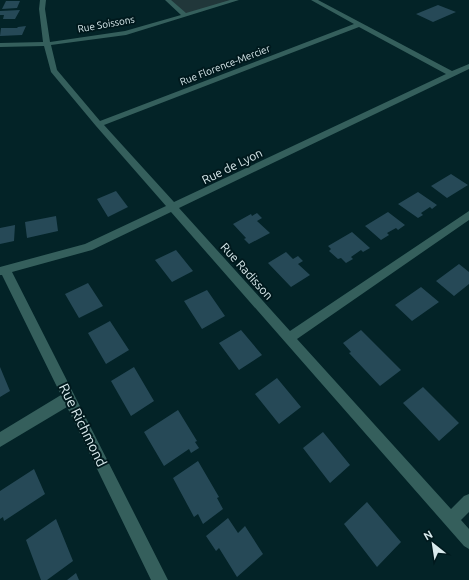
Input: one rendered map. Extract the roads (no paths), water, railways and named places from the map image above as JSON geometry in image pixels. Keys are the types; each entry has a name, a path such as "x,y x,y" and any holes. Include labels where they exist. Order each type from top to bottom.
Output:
{"street":[{"name":"Rue Radisson","path":"43,0 42,8 47,44 54,70 173,208 469,541"},
{"path":"168,0 185,15"},
{"name":"Rue Soissons","path":"0,45 47,44 126,33 236,0"},
{"path":"314,0 451,74"},
{"name":"Rue Florence-Mercier","path":"99,124 358,25"},
{"name":"Rue de Lyon","path":"3,271 88,247 173,208 469,66"},
{"path":"289,338 469,215"},
{"name":"Rue Richmond","path":"3,271 69,398 160,580"},
{"path":"0,440 69,398"},
{"path":"451,520 469,501"}]}
